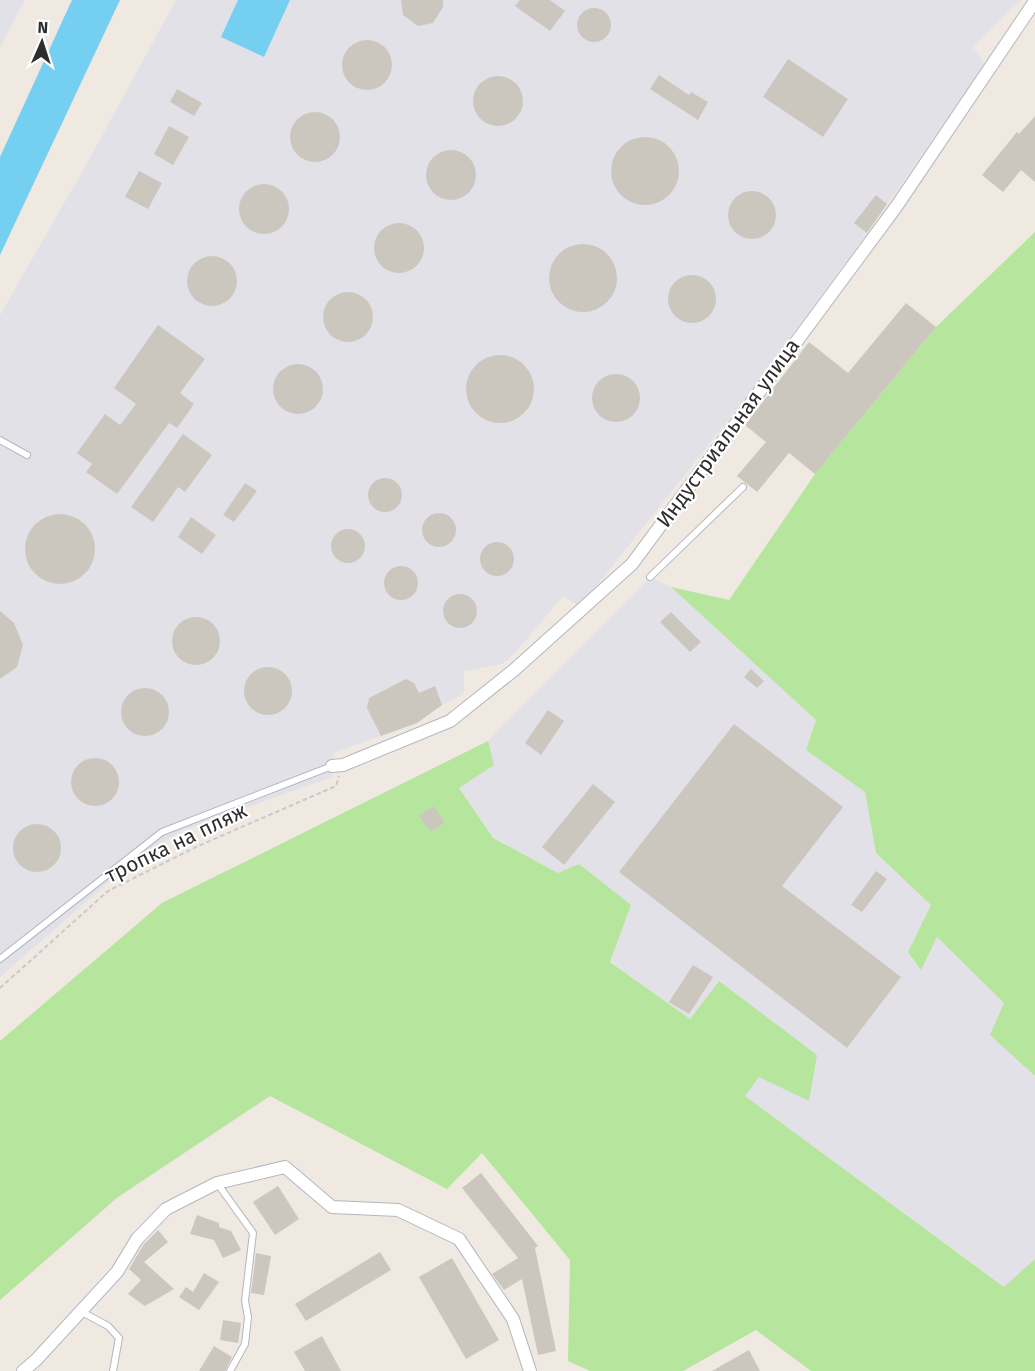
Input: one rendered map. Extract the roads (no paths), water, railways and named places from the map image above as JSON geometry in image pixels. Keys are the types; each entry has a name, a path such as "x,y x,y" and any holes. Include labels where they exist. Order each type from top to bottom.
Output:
{"street":[{"name":"Индустриальная улица","path":"337,765 450,721 514,670 632,564 896,207 1035,2"},
{"path":"23,1371 36,1360 117,1272 137,1239 166,1209 217,1183 285,1167 332,1207 398,1210 459,1239 513,1319 530,1371"}],"lane":[{"path":"0,440 27,455"},
{"path":"650,577 743,487"},
{"path":"0,959 162,831 337,765"},
{"path":"217,1183 254,1233 245,1301 248,1317 245,1344 230,1371"},
{"path":"79,1311 108,1326 119,1338 113,1371"}],"water":[{"path":"72,0 120,0 0,255 0,157"},
{"path":"238,0 290,0 264,57 221,37"}]}
